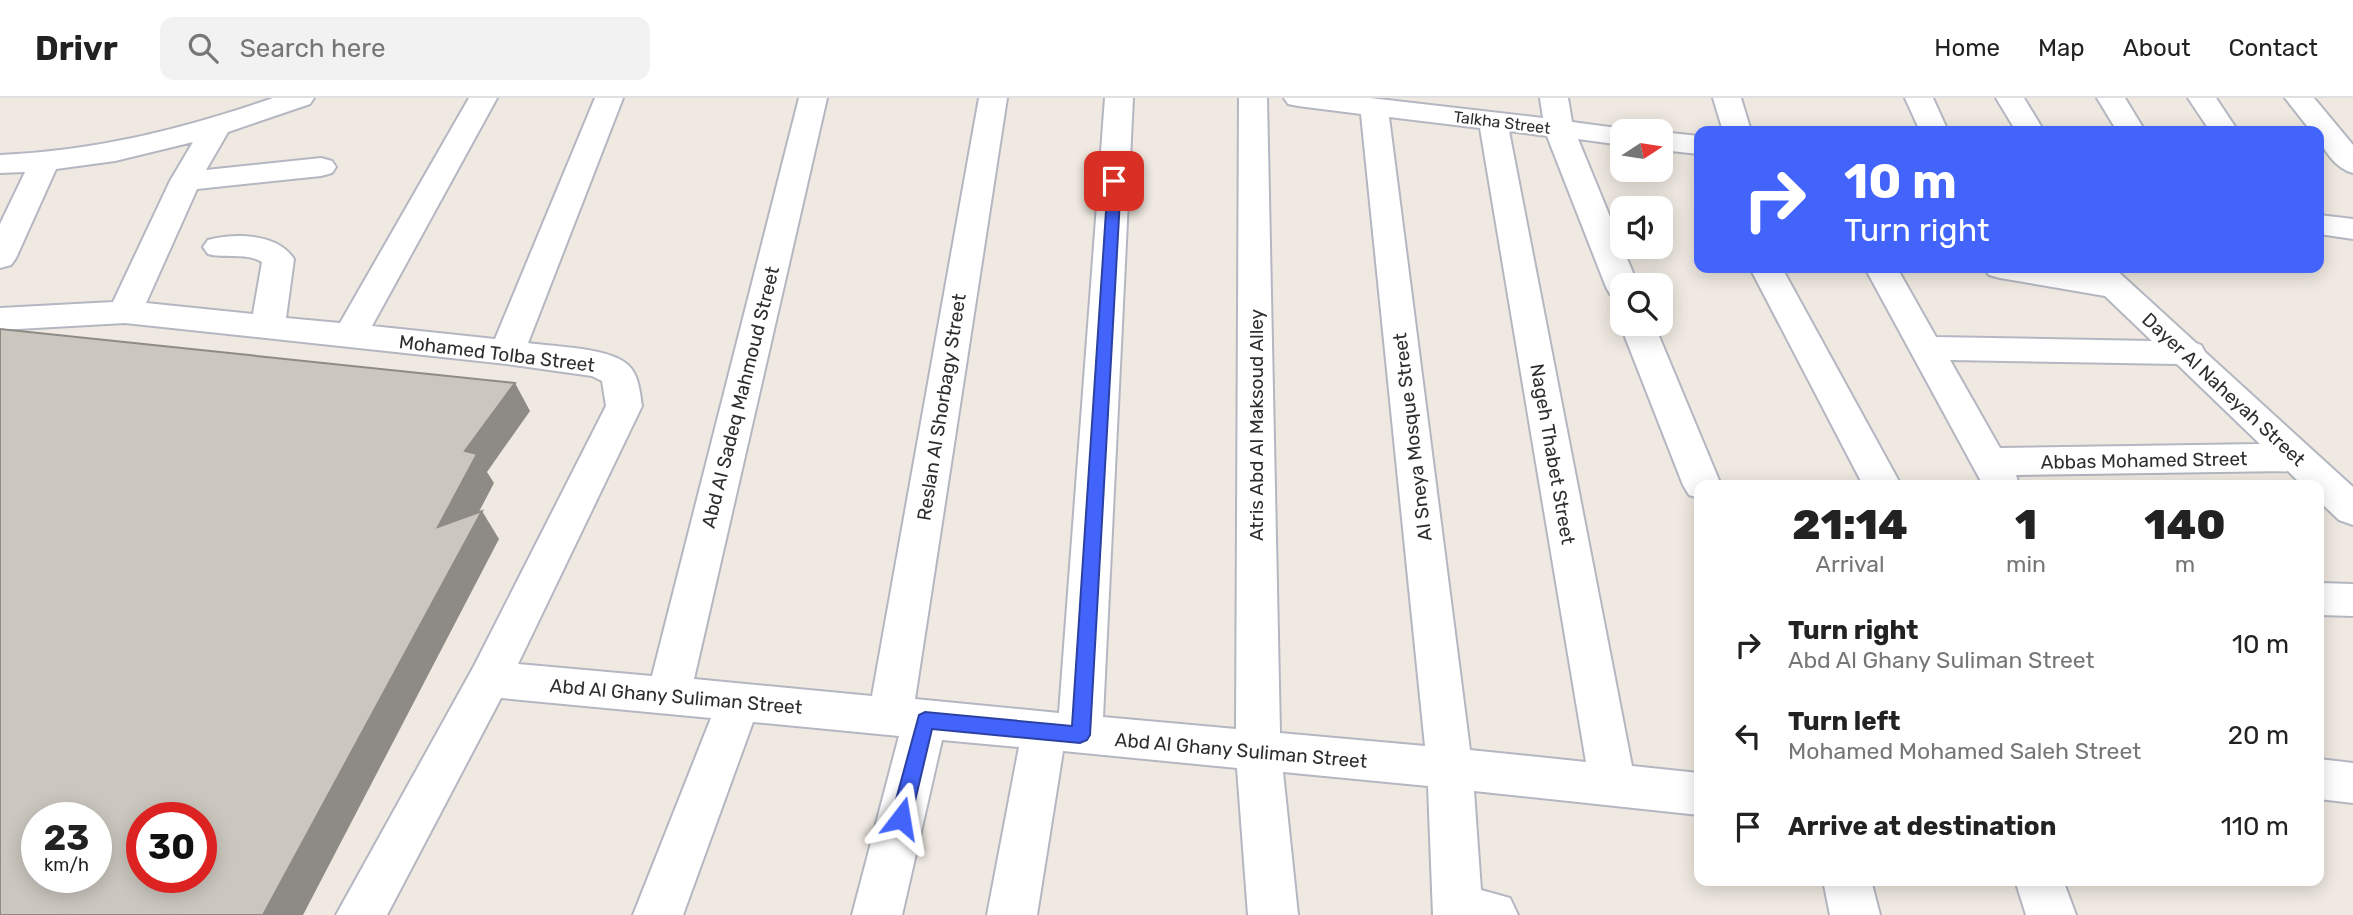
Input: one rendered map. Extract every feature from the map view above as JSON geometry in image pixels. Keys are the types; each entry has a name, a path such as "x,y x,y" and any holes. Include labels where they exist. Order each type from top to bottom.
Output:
{"street":[{"path":"0,164 44,163 95,156 215,129 300,98"},
{"path":"350,336 483,98"},
{"path":"507,352 609,98"},
{"name":"Abd Al Sadeq Mahmoud Street","path":"668,696 813,98"},
{"name":"Reslan Al Shorbagy Street","path":"877,915 907,719 993,98"},
{"path":"1012,915 1062,732 1119,98"},
{"name":"Atris Abd Al Maksoud Alley","path":"1253,98 1258,752 1273,915"},
{"name":"Talkha Street","path":"1298,98 1386,105 1610,135"},
{"path":"1554,98 1559,129 1617,273"},
{"path":"1727,98 1735,126"},
{"path":"1919,98 1932,126"},
{"path":"2010,98 2027,126"},
{"path":"2111,98 2128,126"},
{"path":"2202,98 2221,126"},
{"path":"2299,98 2322,126"},
{"name":"Al Sneya Mosque Street","path":"1386,105 1450,768 1469,913"},
{"name":"Nageh Thabet Street","path":"1493,121 1613,786"},
{"path":"125,312 185,181 215,129"},
{"path":"2324,129 2353,164"},
{"path":"1673,142 1694,144"},
{"path":"0,258 44,163"},
{"path":"185,181 321,167"},
{"path":"2324,226 2353,229"},
{"path":"219,247 256,247 271,251 278,259 268,326"},
{"path":"1769,273 1879,480"},
{"path":"1884,273 1996,473"},
{"path":"2058,273 2105,277"},
{"name":"Dayer Al Naheyah Street","path":"2105,277 2349,502"},
{"name":"Mohamed Tolba Street","path":"0,319 125,312 507,352 601,365 616,374 622,387 624,406 489,679 361,915"},
{"path":"1642,336 1700,480"},
{"path":"1926,348 2189,353"},
{"name":"Abbas Mohamed Street","path":"1996,473 2298,457"},
{"path":"2324,599 2353,600"},
{"name":"Abd Al Ghany Suliman Street","path":"489,679 1450,768 1694,794"},
{"path":"658,915 738,702"},
{"path":"2324,780 2353,783"},
{"path":"1848,886 1855,915"},
{"path":"2041,886 2051,915"}],"building":[{"path":"0,329 515,383 465,451 477,454 438,527 482,511 263,915 0,915"}],"route":[{"path":"901,818 925,720 1080,735 1114,181"}]}
